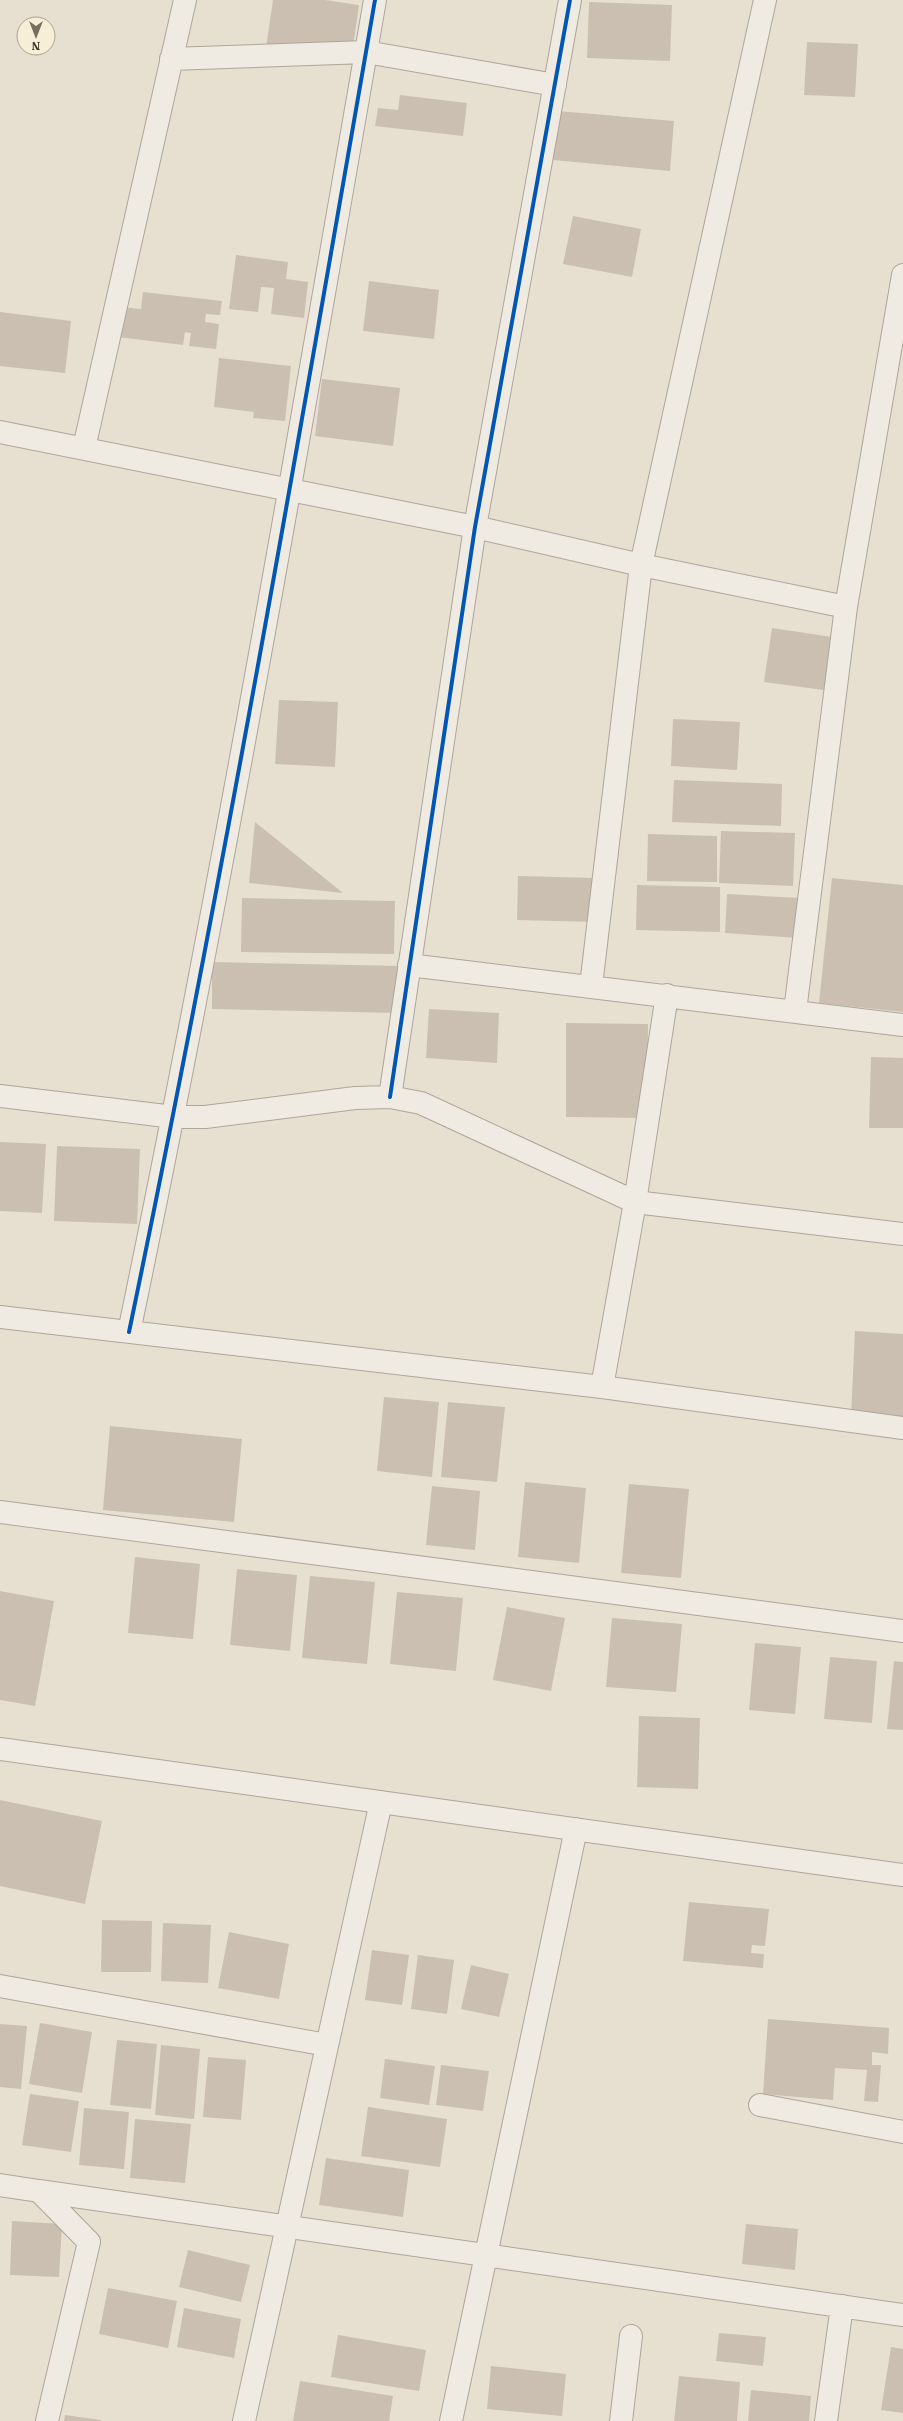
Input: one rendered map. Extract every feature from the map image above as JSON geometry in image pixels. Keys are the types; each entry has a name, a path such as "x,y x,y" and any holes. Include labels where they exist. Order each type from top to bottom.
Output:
{"street":[{"path":"84,448 185,0"},
{"path":"129,1332 174,1117 291,490 375,0"},
{"path":"390,1097 475,527 570,0"},
{"path":"591,986 641,565 765,0"},
{"path":"171,59 366,52 555,85"},
{"path":"795,1011 846,607 903,275"},
{"path":"0,432 475,527 641,565 846,607"},
{"path":"409,965 667,995 903,1025"},
{"path":"602,1388 635,1202 667,995"},
{"path":"0,1096 174,1117 205,1117 355,1098 390,1097 421,1103 635,1202 903,1234"},
{"path":"0,1317 602,1388 903,1428"},
{"path":"0,1512 903,1631"},
{"path":"0,1749 903,1875"},
{"path":"244,2421 381,1802"},
{"path":"451,2421 576,1829"},
{"path":"0,1986 327,2046"},
{"path":"760,2105 903,2132"},
{"path":"0,2185 903,2315"},
{"path":"39,2191 89,2242 47,2421"},
{"path":"826,2421 842,2306"},
{"path":"622,2421 631,2336"}],"building":[{"path":"273,0 325,0 359,5 351,60 266,48"},
{"path":"589,2 672,5 670,61 587,58"},
{"path":"807,42 858,44 855,97 804,95"},
{"path":"400,95 467,103 463,136 375,126 378,108 398,110"},
{"path":"558,111 674,121 670,171 553,160"},
{"path":"573,216 641,229 632,277 563,264"},
{"path":"236,255 288,262 286,279 308,282 304,318 271,314 274,288 261,287 258,312 229,309"},
{"path":"369,281 439,290 434,339 363,331"},
{"path":"143,292 222,301 220,315 206,314 205,322 219,324 216,349 189,346 191,333 185,332 183,345 118,337 121,307 141,309"},
{"path":"0,312 71,321 65,373 0,366"},
{"path":"219,358 291,366 285,421 253,418 254,412 214,407"},
{"path":"322,379 400,388 393,446 315,436"},
{"path":"772,628 839,638 831,691 764,682"},
{"path":"279,700 338,702 335,767 275,764"},
{"path":"673,719 740,722 737,770 671,766"},
{"path":"674,780 782,784 781,826 672,822"},
{"path":"255,822 343,893 249,883"},
{"path":"721,831 795,833 793,886 719,883"},
{"path":"648,834 717,836 717,882 647,881"},
{"path":"518,876 595,878 594,922 517,920"},
{"path":"832,878 903,885 903,1012 819,1003"},
{"path":"637,885 720,887 720,932 636,930"},
{"path":"727,894 800,898 798,938 725,933"},
{"path":"242,898 395,901 394,954 241,952"},
{"path":"212,962 403,966 401,1013 212,1009"},
{"path":"429,1009 499,1013 497,1063 426,1058"},
{"path":"566,1023 648,1024 647,1118 566,1117"},
{"path":"871,1057 903,1058 903,1128 869,1128"},
{"path":"0,1142 46,1144 42,1213 0,1211"},
{"path":"57,1146 140,1149 137,1224 54,1221"},
{"path":"855,1331 903,1334 903,1417 851,1415"},
{"path":"384,1397 439,1402 432,1477 377,1471"},
{"path":"448,1402 505,1407 497,1482 441,1477"},
{"path":"110,1426 242,1439 234,1522 103,1510"},
{"path":"525,1482 586,1488 579,1563 518,1557"},
{"path":"629,1484 689,1489 681,1578 621,1573"},
{"path":"432,1486 480,1491 475,1550 426,1545"},
{"path":"135,1557 200,1564 193,1639 128,1633"},
{"path":"237,1569 297,1575 290,1651 230,1645"},
{"path":"310,1576 375,1582 367,1664 302,1658"},
{"path":"0,1591 54,1601 35,1706 0,1700"},
{"path":"397,1592 463,1598 456,1671 390,1664"},
{"path":"507,1607 565,1618 551,1691 493,1680"},
{"path":"612,1618 682,1624 676,1692 606,1687"},
{"path":"755,1643 801,1647 795,1714 749,1710"},
{"path":"830,1657 877,1661 872,1723 824,1719"},
{"path":"894,1661 903,1662 903,1730 887,1729"},
{"path":"639,1716 700,1718 698,1789 637,1787"},
{"path":"0,1800 102,1821 85,1904 0,1886"},
{"path":"689,1902 769,1909 765,1946 752,1945 751,1953 764,1954 763,1968 683,1961"},
{"path":"102,1920 152,1921 151,1972 101,1972"},
{"path":"163,1923 211,1925 208,1983 161,1981"},
{"path":"229,1932 289,1944 279,1999 218,1988"},
{"path":"372,1950 409,1955 402,2005 365,2000"},
{"path":"418,1955 454,1960 447,2014 411,2009"},
{"path":"471,1965 509,1974 499,2017 461,2009"},
{"path":"768,2019 889,2028 888,2054 872,2052 872,2065 881,2065 878,2102 864,2101 867,2070 835,2068 833,2100 763,2094"},
{"path":"40,2023 92,2032 82,2093 29,2084"},
{"path":"0,2024 27,2026 21,2089 0,2087"},
{"path":"117,2040 157,2044 151,2109 110,2105"},
{"path":"161,2045 200,2049 194,2119 155,2115"},
{"path":"208,2057 246,2060 241,2120 203,2117"},
{"path":"385,2059 435,2066 429,2105 380,2098"},
{"path":"441,2065 489,2071 483,2111 436,2105"},
{"path":"30,2094 79,2101 71,2152 22,2145"},
{"path":"368,2107 447,2119 440,2167 361,2156"},
{"path":"84,2108 129,2112 124,2169 79,2165"},
{"path":"135,2119 191,2124 185,2183 130,2178"},
{"path":"326,2158 409,2170 403,2217 319,2205"},
{"path":"12,2221 62,2224 59,2277 10,2275"},
{"path":"746,2224 798,2229 795,2270 742,2264"},
{"path":"188,2250 250,2265 241,2302 179,2287"},
{"path":"108,2288 177,2301 168,2348 99,2334"},
{"path":"184,2308 241,2319 234,2358 177,2347"},
{"path":"719,2333 766,2337 763,2366 716,2361"},
{"path":"338,2335 426,2350 419,2391 331,2377"},
{"path":"891,2347 903,2349 903,2413 881,2410"},
{"path":"491,2366 566,2374 562,2416 487,2409"},
{"path":"679,2376 740,2382 737,2421 674,2421"},
{"path":"300,2381 393,2396 389,2421 293,2421"},
{"path":"751,2390 811,2396 809,2421 748,2421"},
{"path":"65,2415 101,2420 101,2421 64,2421"}],"cycle path":[{"path":"129,1332 163,1166 258,667 375,0"},
{"path":"390,1097 475,527 570,0"}]}
